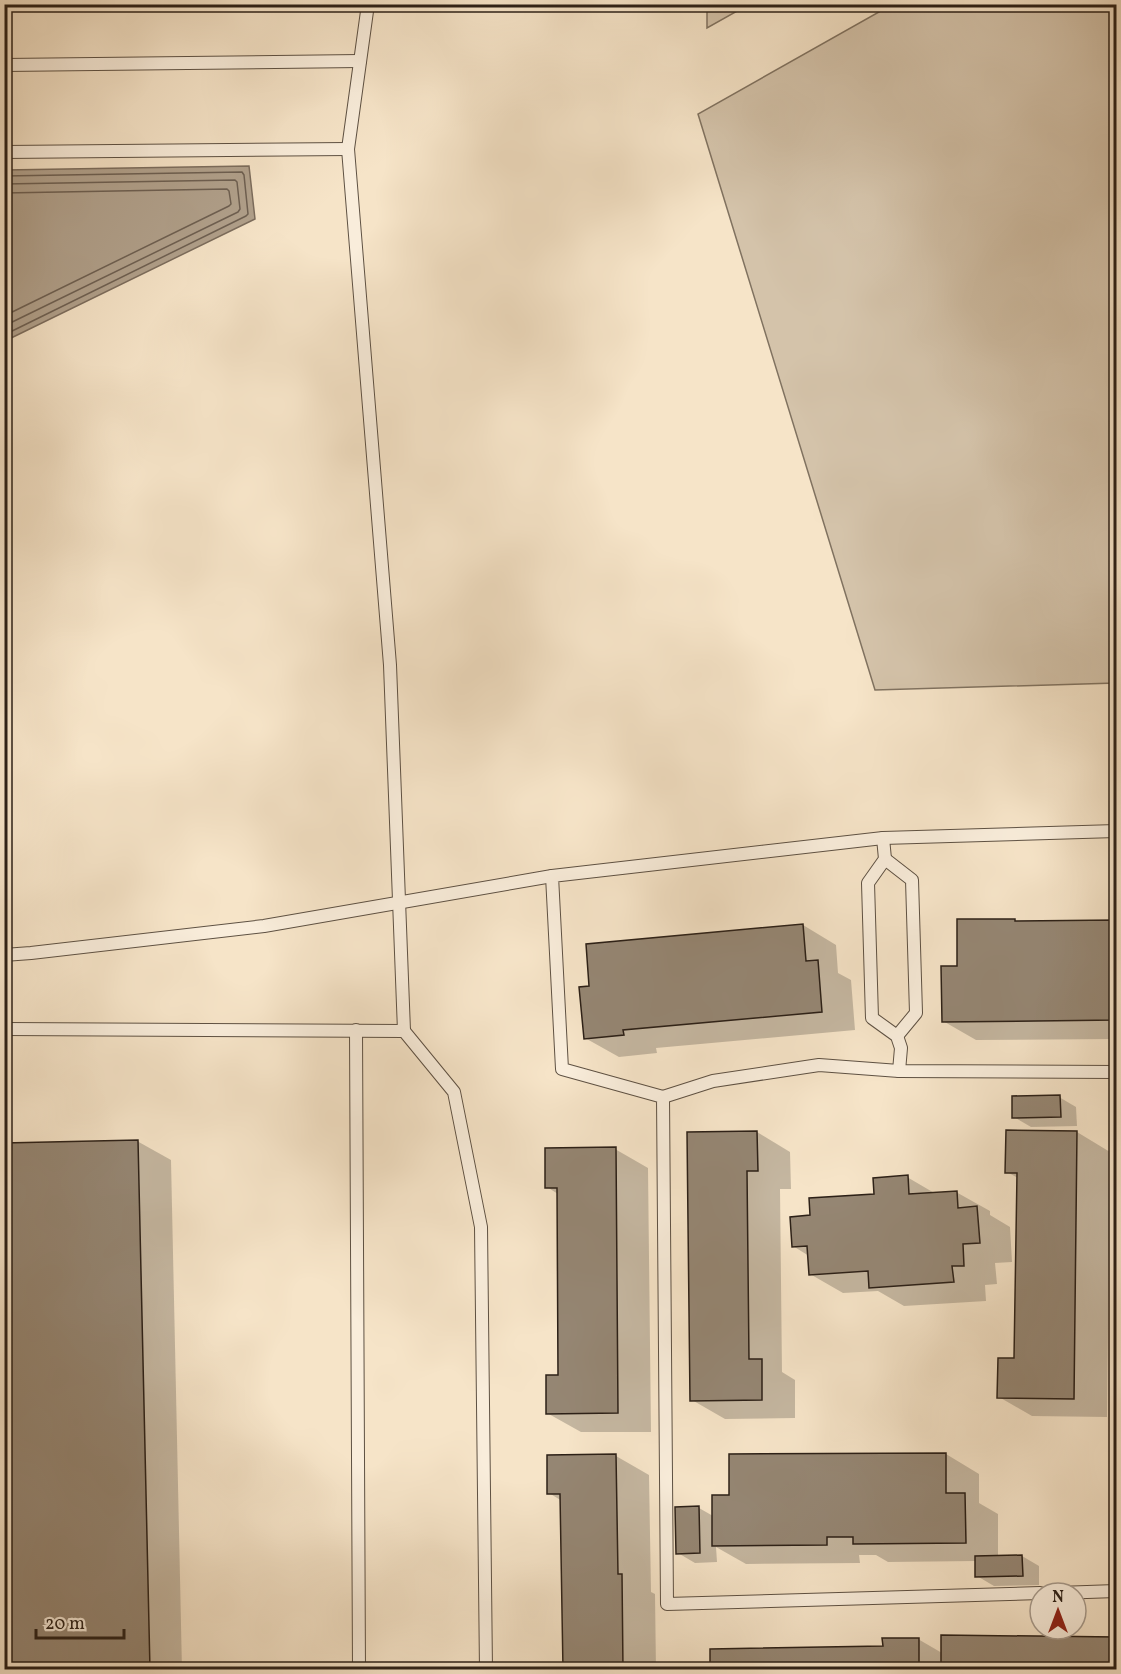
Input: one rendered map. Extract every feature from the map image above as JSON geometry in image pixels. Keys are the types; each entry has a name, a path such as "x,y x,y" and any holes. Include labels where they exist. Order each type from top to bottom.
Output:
{"lane":[{"path":"368,4 348,149 390,665 404,1031 454,1092 481,1227 486,1670"},
{"path":"4,65 360,61"},
{"path":"4,152 348,149"},
{"path":"4,955 264,926 552,876 883,838 1116,831"},
{"path":"883,838 885,859 868,883 872,1018 897,1035 901,1048 899,1071"},
{"path":"885,859 912,880 916,1013 897,1035"},
{"path":"552,876 562,1069 663,1097 713,1081 819,1065 899,1071 1116,1072"},
{"path":"4,1029 404,1031"},
{"path":"356,1030 359,1670"},
{"path":"663,1097 667,1604 1028,1593"},
{"path":"1088,1592 1116,1591"}],"shaded area":[{"path":"707,4 748,5 707,28"},
{"path":"893,4 1116,5 1116,683 875,690 698,114"}],"water":[{"path":"249,166 255,219 5,341 5,170"}],"building":[{"path":"957,919 1116,920 1116,1020 942,1022 941,966 957,966"},
{"path":"803,924 806,961 818,960 822,1012 623,1030 624,1035 584,1039 579,987 589,986 586,944"},
{"path":"1060,1095 1061,1117 1012,1118 1012,1096"},
{"path":"1006,1130 1077,1131 1074,1399 997,1398 998,1358 1014,1358 1017,1173 1005,1173"},
{"path":"757,1131 758,1171 747,1171 749,1359 762,1359 762,1400 690,1401 687,1132"},
{"path":"138,1140 150,1670 4,1670 4,1143"},
{"path":"616,1147 618,1413 546,1414 546,1375 558,1375 557,1188 545,1188 545,1148"},
{"path":"908,1175 909,1194 957,1191 958,1208 977,1206 980,1243 963,1244 964,1266 952,1266 954,1282 869,1288 868,1271 809,1275 807,1246 792,1247 790,1217 810,1215 809,1198 874,1194 873,1178"},
{"path":"946,1453 946,1493 965,1493 966,1543 853,1544 853,1537 827,1537 827,1545 712,1546 712,1495 729,1495 729,1454"},
{"path":"616,1454 618,1574 622,1574 623,1670 563,1670 560,1494 547,1494 547,1455"},
{"path":"699,1506 700,1553 676,1554 675,1507"},
{"path":"1022,1555 1023,1576 975,1577 975,1556"},
{"path":"941,1635 1028,1636 1028,1641 1088,1641 1088,1637 1116,1637 1116,1670 941,1670"},
{"path":"882,1638 919,1638 919,1670 710,1670 710,1649 883,1646"}]}
